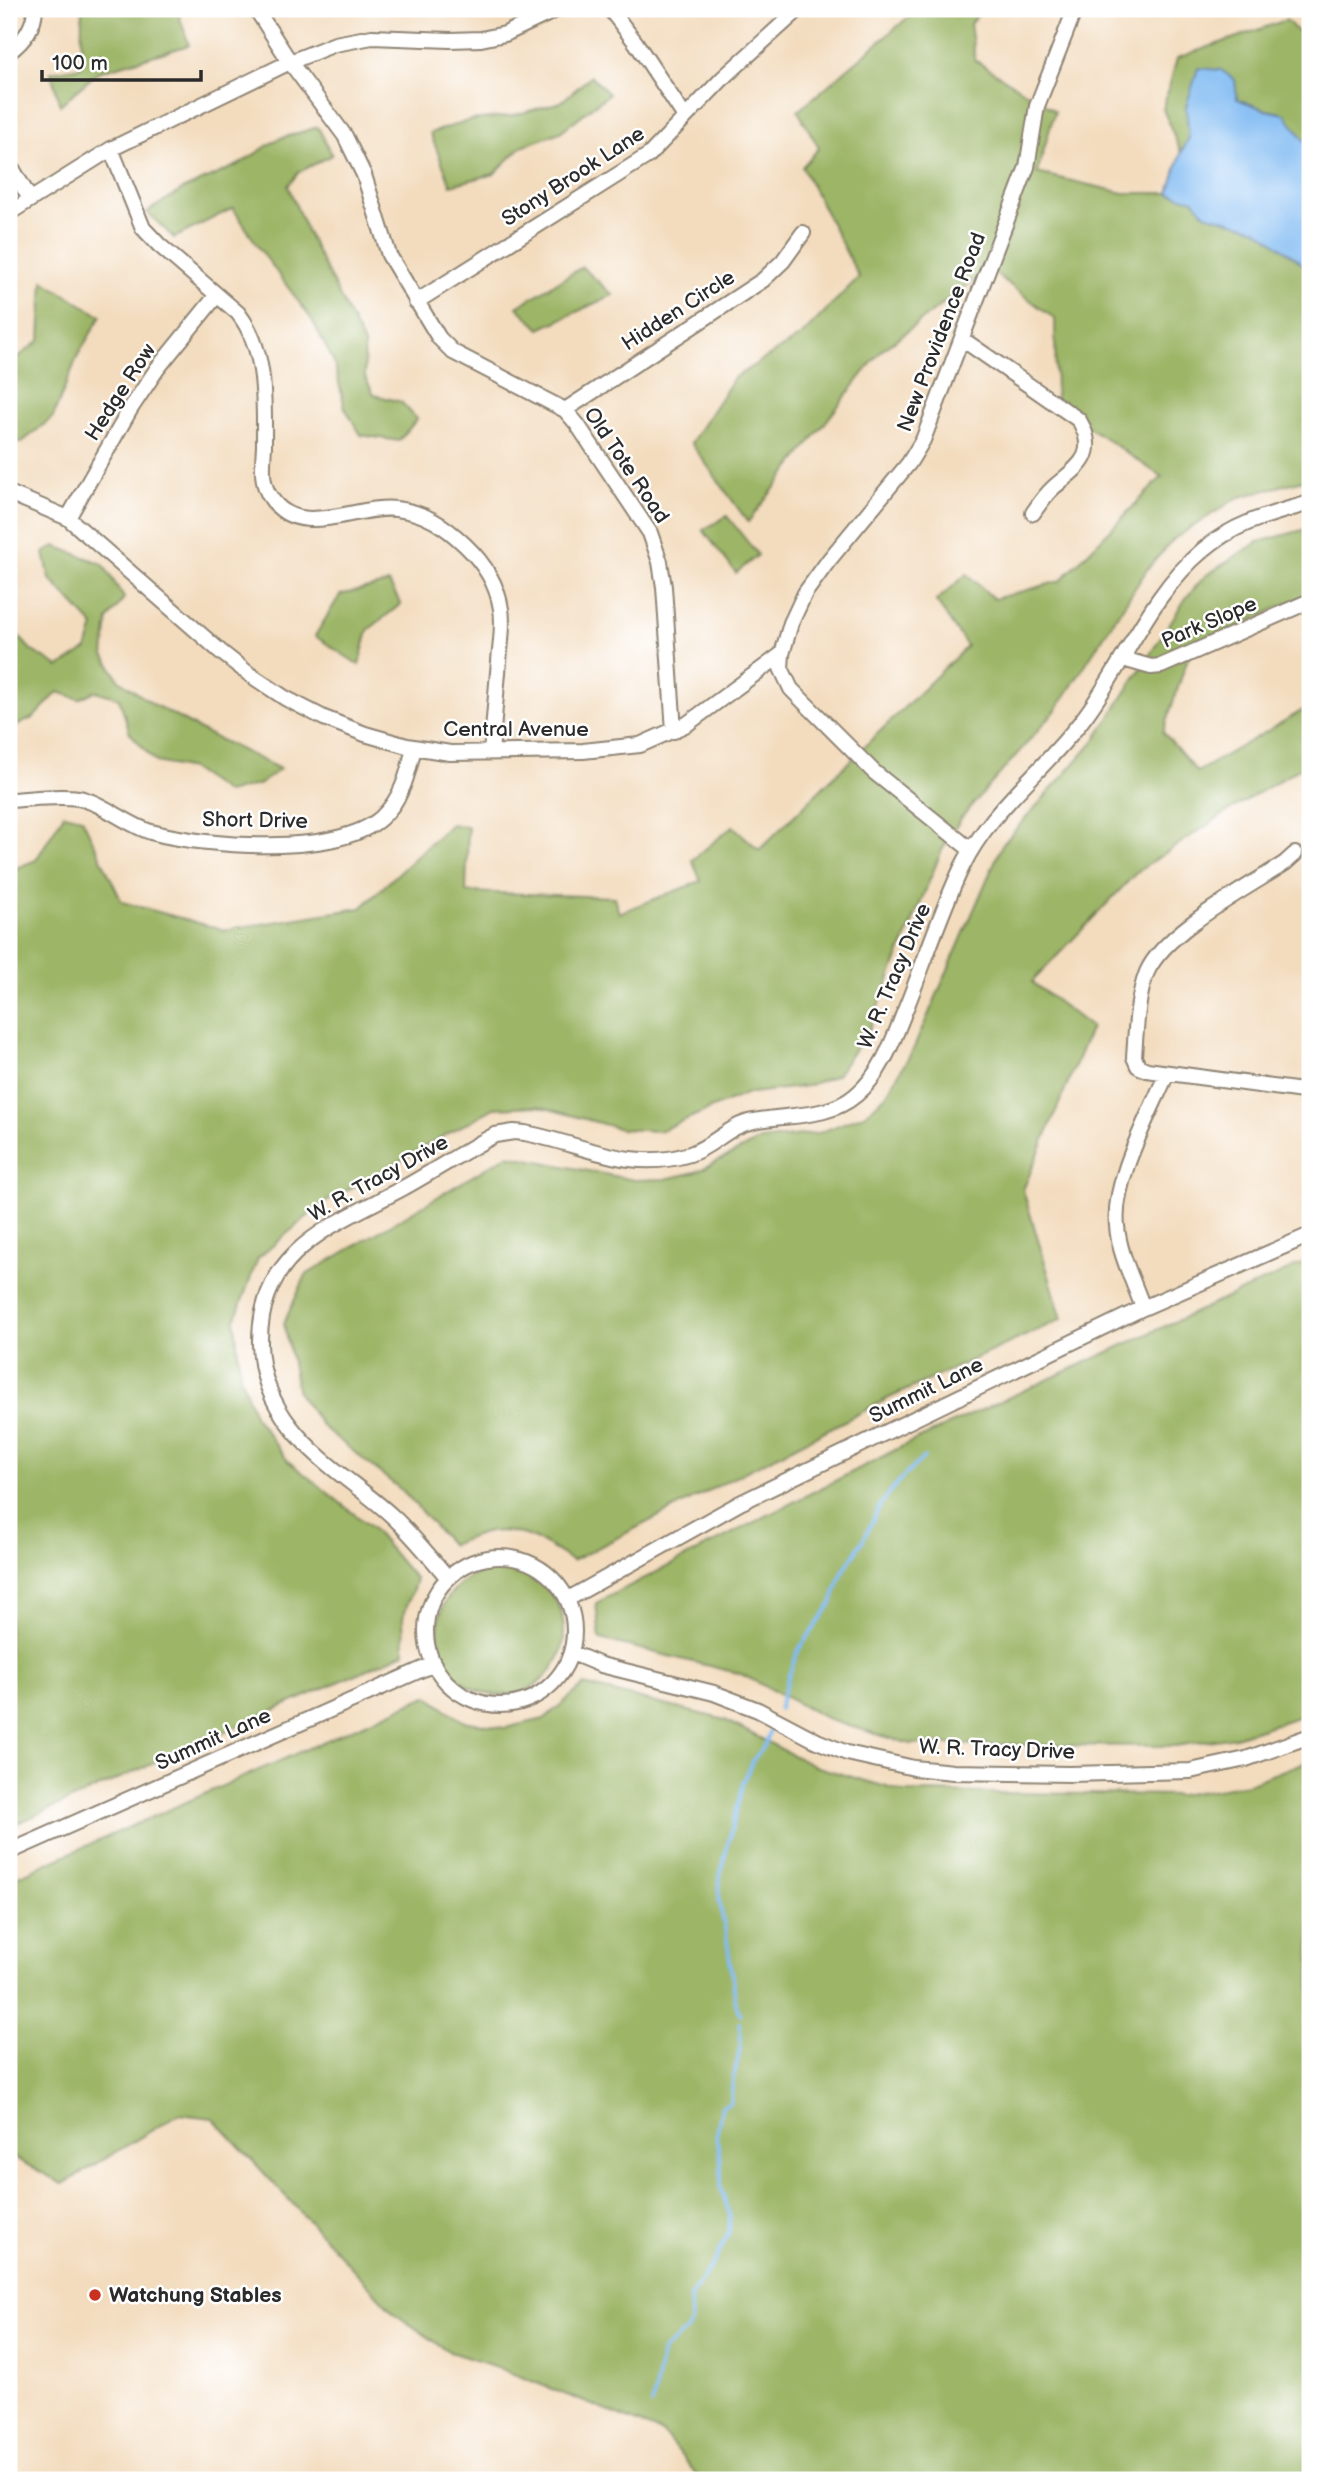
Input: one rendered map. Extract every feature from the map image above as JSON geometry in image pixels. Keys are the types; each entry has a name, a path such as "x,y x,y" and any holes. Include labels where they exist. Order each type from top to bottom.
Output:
{"street":[{"path":"9,52 32,27 35,9"},
{"name":"Old Tote Road","path":"256,9 290,62 345,136 364,175 388,255 439,338 453,352 565,410 578,424 650,533 660,562 664,587 674,732"},
{"path":"9,214 111,149 290,62 335,44 372,37 450,40 493,36 522,27 558,9"},
{"path":"610,9 685,117"},
{"name":"Stony Brook Lane","path":"416,302 649,155 722,79 799,9"},
{"name":"New Providence Road","path":"782,654 797,608 815,577 916,452 1027,167 1037,106 1075,9"},
{"path":"1304,9 1310,13"},
{"path":"111,149 143,228 238,313 248,326 259,360 264,413 264,480 271,499 277,506 303,519 381,508 420,514 448,530 484,566 499,598 502,620 491,752"},
{"path":"9,163 30,200"},
{"name":"Hidden Circle","path":"565,410 763,280 783,261 803,233"},
{"name":"Hedge Row","path":"68,518 131,408 157,369 217,295"},
{"path":"962,339 1079,420 1083,427 1086,448 1081,463 1047,494 1033,513"},
{"name":"Central Avenue","path":"9,493 68,518 221,652 285,698 324,718 365,734 414,747 450,753 583,751 627,747 674,732 782,654"},
{"name":"W. R. Tracy Drive","path":"448,1578 398,1521 304,1443 280,1412 269,1391 264,1370 260,1326 268,1290 278,1272 313,1238 495,1135 525,1133 622,1159 659,1161 702,1150 744,1123 818,1113 843,1104 863,1089 886,1054 954,885 971,850 1016,793 1081,722 1160,598 1201,551 1240,525 1310,503"},
{"name":"Park Slope","path":"1123,659 1151,667 1161,666 1310,601"},
{"path":"782,654 781,668 791,689 889,785 971,850"},
{"name":"Short Drive","path":"9,800 81,799 149,831 215,843 247,845 323,842 355,834 372,825 387,812 403,788 414,747"},
{"path":"1295,854 1175,936 1158,953 1143,983 1134,1057 1138,1066 1147,1070 1310,1092"},
{"path":"1143,1308 1119,1238 1117,1203 1126,1169 1167,1073"},
{"name":"Summit Lane","path":"568,1600 740,1503 1143,1308 1310,1235"},
{"path":"490,1557 514,1558 536,1566 555,1580 568,1600 574,1617 572,1653 560,1676 542,1693 519,1703 494,1705 470,1699 449,1685 434,1664 426,1642 427,1619 434,1596 448,1578 467,1564 490,1557"},
{"name":"W. R. Tracy Drive","path":"572,1653 601,1665 714,1693 758,1710 817,1741 847,1753 914,1768 953,1772 1070,1774 1189,1771 1246,1759 1310,1736"},
{"name":"Summit Lane","path":"9,1852 434,1664"}],"green space":[{"path":"82,9 177,9 189,45 98,72 60,105 51,72 81,67"},
{"path":"918,9 983,9 970,24 975,60 1055,111 1037,173 1124,193 1169,193 1194,200 1205,214 1257,228 1306,267 1310,266 1310,478 1237,498 1174,539 1148,568 1056,710 961,818 941,852 869,1029 837,1075 807,1086 745,1094 659,1131 621,1129 538,1106 494,1108 321,1205 258,1258 235,1320 240,1375 254,1415 288,1461 373,1529 416,1580 403,1617 404,1653 9,1827 9,871 36,860 64,814 82,818 122,902 224,930 361,908 451,824 468,827 466,892 614,897 619,913 701,881 692,860 733,826 759,850 967,646 936,601 967,574 994,599 1060,581 1162,477 1056,405 1055,319 989,269 881,351 748,522 691,443 734,378 802,335 859,277 802,167 819,148 798,111"},
{"path":"1286,20 1298,32 1310,38 1310,148 1285,114 1237,99 1186,107 1189,138 1181,153 1163,109 1177,58"},
{"path":"591,76 609,94 560,132 522,146 494,174 451,185 430,133 471,120 511,116 561,102"},
{"path":"318,127 332,155 299,172 288,186 307,232 364,344 365,377 374,395 401,402 417,419 399,441 361,435 345,408 334,362 312,320 233,208 174,238 147,212 182,190 238,165 278,139"},
{"path":"582,267 613,295 540,329 517,307"},
{"path":"43,281 101,316 78,355 53,417 21,443 9,436 9,369 12,362 40,340"},
{"path":"727,516 758,555 736,573 703,530"},
{"path":"1310,528 1310,593 1191,649 1163,732 1197,772 1310,706 1310,762 1227,812 1137,872 1032,982 1091,1027 1023,1190 1062,1319 887,1399 572,1561 533,1538 512,1532 484,1533 451,1545 405,1493 323,1427 298,1393 284,1323 306,1275 508,1155 634,1180 665,1179 696,1172 760,1140 819,1133 866,1114 886,1095 913,1050 1002,845 1095,740 1186,598 1205,576 1258,542"},
{"path":"55,546 103,564 124,598 108,620 104,655 119,680 153,704 280,769 260,784 227,793 191,769 156,762 130,733 119,698 95,691 79,699 58,692 33,718 9,729 9,625 31,650 59,667 87,649 94,626 50,579 44,553"},
{"path":"389,583 401,604 368,630 359,665 315,636 340,595"},
{"path":"1310,1260 1310,1713 1235,1737 1175,1746 910,1744 832,1721 741,1674 600,1639 596,1603 909,1443"},
{"path":"501,1569 525,1574 546,1587 559,1608 564,1632 559,1656 546,1677 525,1690 501,1695 477,1690 456,1677 443,1656 438,1632 443,1608 456,1587 477,1574"},
{"path":"584,1685 725,1720 814,1766 904,1792 1180,1795 1248,1784 1310,1760 1310,2480 701,2480 663,2433 491,2365 450,2352 395,2314 213,2118 179,2114 63,2184 9,2155 9,1880 427,1696 463,1721 505,1728 544,1719"}],"water":[{"path":"1198,68 1221,70 1235,80 1237,99 1285,114 1310,148 1310,266 1307,267 1257,229 1205,214 1194,200 1169,193 1181,153 1189,138 1186,107"}],"waterway":[{"path":"779,1709 799,1649 832,1603 842,1573 881,1504 900,1480 924,1457"},
{"path":"740,2015 719,1899 720,1877 743,1783 753,1760 765,1745 772,1726"},
{"path":"652,2405 663,2350 688,2330 691,2323 690,2297 716,2259 729,2232 730,2215 721,2189 721,2160 716,2137 722,2106 731,2100 740,2045 739,2023"}],"place":[{"name":"Watchung Stables","path":"95,2295"}]}
